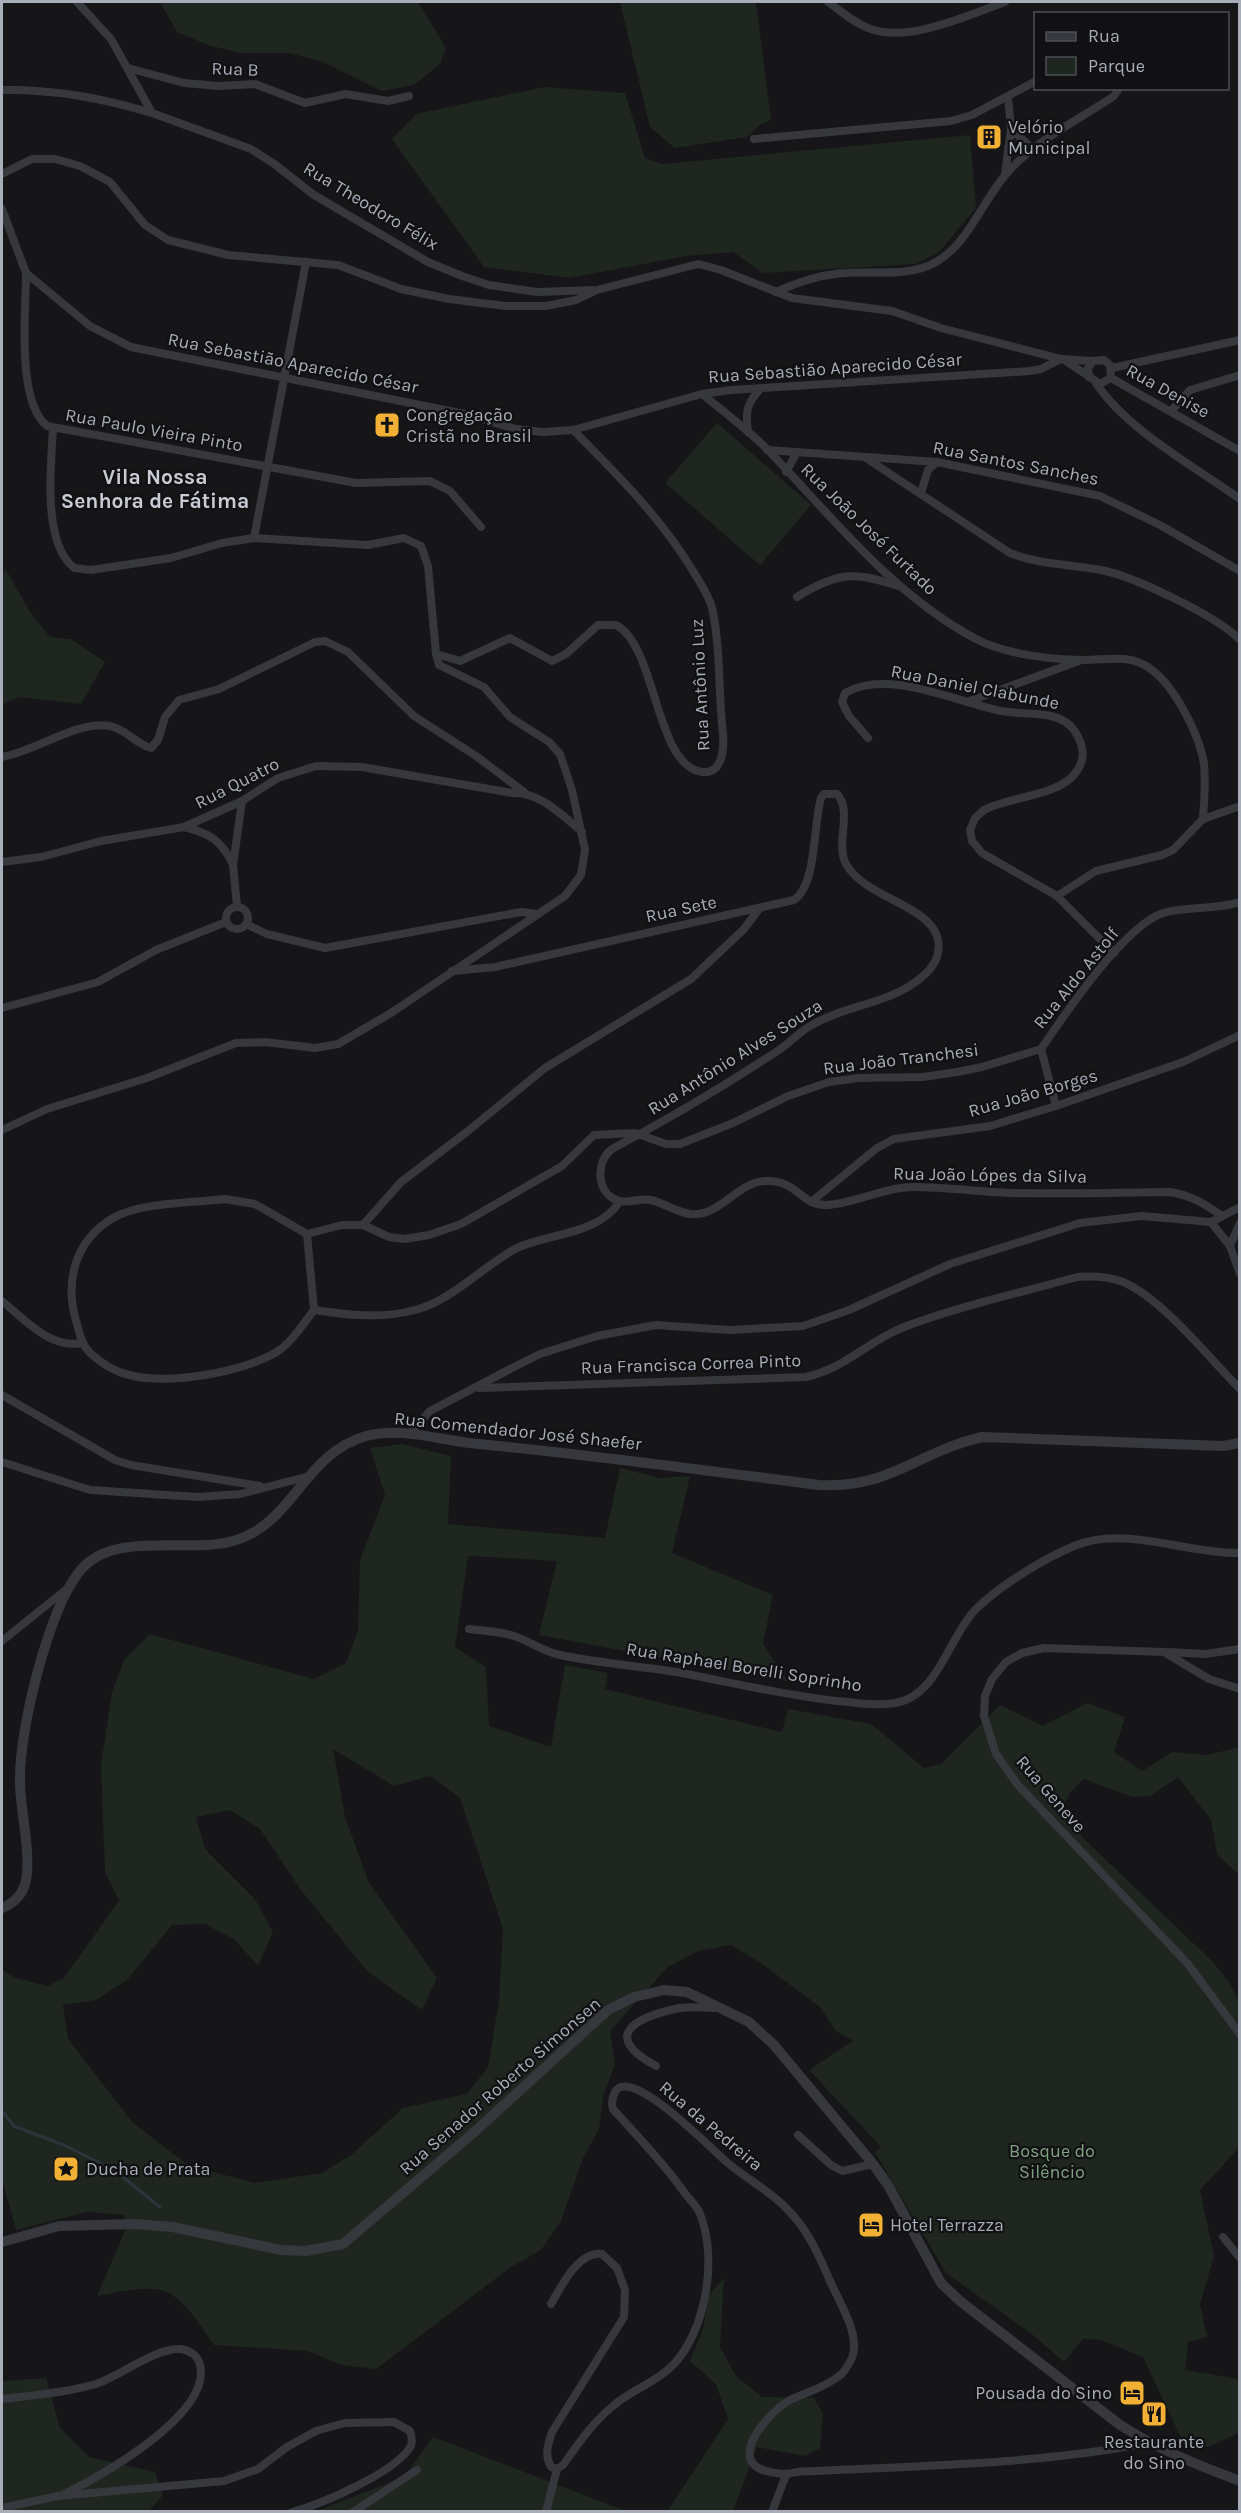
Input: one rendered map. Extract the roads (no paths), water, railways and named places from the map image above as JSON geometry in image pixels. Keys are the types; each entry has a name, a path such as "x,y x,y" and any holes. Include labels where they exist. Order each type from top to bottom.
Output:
{"street":[{"path":"77,2 111,39 152,113"},
{"path":"828,2 871,30 903,33 936,25 1005,2"},
{"name":"Rua B","path":"128,68 184,83 219,86 255,84 305,103 346,94 388,102 409,96"},
{"path":"754,139 933,124 964,117 1008,97 1034,82"},
{"name":"Rua Theodoro Félix","path":"2,90 36,89 84,94 152,113 251,149 314,195 429,262 462,276 489,285 537,292 597,290"},
{"path":"776,292 795,283 821,277 928,267 939,261 954,247 1005,175 1054,132 1114,96 1118,90"},
{"path":"1005,175 1011,129 1008,97"},
{"path":"1011,129 1033,149"},
{"path":"2,174 32,159 42,158 80,166 110,182 145,225 168,240 228,255 338,265 421,294 506,306 564,303 597,290 698,264 721,270 802,300 892,311 941,328 1063,360 1092,380 1126,417 1239,499"},
{"path":"2,161 10,168"},
{"name":"Rua Sebastião Aparecido César","path":"2,209 26,273 90,326 131,347 465,414 516,429 543,432 573,430 702,394 761,388 1030,371 1063,360 1093,361"},
{"path":"254,538 306,262"},
{"name":"Rua Paulo Vieira Pinto","path":"26,273 25,369 42,422 53,428 356,483 420,480 437,483 450,491 481,527"},
{"path":"1092,380 1103,383 1111,373 1239,340"},
{"path":"1092,380 1088,368 1093,361 1104,360 1111,373"},
{"name":"Rua Denise","path":"1111,373 1239,451"},
{"path":"1171,411 1190,390 1239,375"},
{"path":"748,432 745,414 748,402 761,388"},
{"name":"Rua João José Furtado","path":"702,394 767,450 786,472 901,587 939,617 979,640 1014,652 1082,660"},
{"path":"2,1130 46,1109 147,1078 236,1043 265,1042 315,1048 338,1044 391,1013 565,896 576,884 584,864 583,832 560,754 555,747 510,717 484,687 443,668 435,654 428,566 421,546 412,540 393,538 368,545 254,538 222,543 171,558 91,570 74,568 62,552 51,502 53,428"},
{"name":"Rua Antônio Luz","path":"435,654 460,661 510,639 552,661 566,654 598,625 616,625 630,637 663,722 682,760 701,772 711,771 717,766 724,744 712,606 687,561 641,500 573,430"},
{"name":"Rua Santos Sanches","path":"767,450 937,462 1106,498 1239,571"},
{"path":"786,472 797,452"},
{"path":"866,457 1010,553 1040,563 1100,570 1135,579 1205,617 1239,640"},
{"path":"921,493 925,477 937,462"},
{"path":"797,597 821,582 844,575 872,577 901,587"},
{"path":"2,757 29,751 69,732 93,725 112,727 151,748 158,740 165,717 179,700 219,689 315,642 325,640 348,652 414,716 484,761 524,792"},
{"path":"967,702 1082,660 1122,657 1139,662 1153,670 1177,699 1199,745 1205,785 1203,819"},
{"name":"Rua Daniel Clabunde","path":"868,738 843,707 845,693 853,688 867,685 899,686 999,711 1062,719 1075,731 1083,757 1079,768 1072,777 1056,787 991,806 975,818 970,830 972,841 982,853 1058,896 1114,953"},
{"name":"Rua Quatro","path":"2,862 41,857 102,841 184,827 242,801 278,778 300,770 328,765 362,767 512,793 524,792 557,810 583,832"},
{"name":"Rua Sete","path":"452,971 495,967 759,909 799,897 809,874 821,798 828,793 837,794"},
{"name":"Rua Antônio Alves Souza","path":"620,1201 608,1194 601,1180 601,1164 606,1154 778,1050 811,1025 902,992 932,967 939,949 937,935 930,924 872,889 846,864 842,851 843,806 837,794"},
{"path":"226,922 238,929 246,924 248,914 237,906 233,864 242,801"},
{"path":"1058,896 1096,871 1173,850 1203,819 1239,806"},
{"path":"184,827 213,836 222,844 233,864"},
{"name":"Rua Aldo Astolf","path":"1041,1048 1070,1007 1114,953 1152,917 1164,913 1211,909 1239,902"},
{"path":"226,922 227,911 237,906"},
{"path":"363,1225 401,1182 488,1116 545,1068 691,979 744,929 759,909"},
{"path":"246,924 267,934 325,948 521,912 538,914"},
{"path":"2,1008 98,982 156,950 226,922"},
{"name":"Rua João Borges","path":"812,1202 877,1148 894,1139 990,1126 1183,1062 1239,1035"},
{"path":"1041,1048 1056,1106"},
{"name":"Rua João Tranchesi","path":"307,1233 342,1225 363,1225 389,1237 405,1239 429,1235 461,1224 562,1166 594,1135 618,1132 641,1134 666,1144 681,1144 733,1123 788,1096 829,1082 858,1078 923,1077 957,1072 982,1067 1041,1048"},
{"path":"314,1310 374,1316 417,1310 518,1248 576,1232 599,1219 620,1201 651,1200 691,1214 702,1213 752,1184 774,1181 791,1185 812,1202"},
{"name":"Rua João Lópes da Silva","path":"812,1202 831,1204 890,1189 914,1187 1009,1193 1169,1192 1185,1194 1199,1200 1222,1216"},
{"path":"225,1199 240,1200 269,1210 307,1233 314,1310 288,1343 276,1353 234,1369 162,1379 128,1375 101,1361 82,1343 71,1306 71,1279 91,1236 115,1217 139,1209 225,1199"},
{"path":"410,1433 430,1411 540,1354 625,1330 656,1325 729,1330 769,1329 816,1323 950,1264 1080,1223 1142,1216 1211,1222 1239,1207"},
{"path":"1211,1222 1230,1246 1239,1274"},
{"path":"1230,1246 1239,1223"},
{"name":"Rua Francisca Correa Pinto","path":"476,1388 806,1377 830,1371 902,1328 946,1313 1077,1277 1098,1276 1122,1281 1164,1311 1239,1389"},
{"path":"2,1301 47,1336 64,1344 82,1343"},
{"path":"2,1395 115,1460 131,1466 263,1487"},
{"name":"Rua Comendador José Shaefer","path":"2,1908 16,1900 21,1893 27,1873 20,1788 24,1732 48,1641 69,1587 82,1568 114,1551 135,1546 202,1546 231,1542 254,1534 279,1513 306,1478 345,1444 375,1434 410,1433 455,1441 568,1452 842,1486 889,1476 965,1440 1000,1435 1223,1446 1239,1443"},
{"path":"2,1462 74,1487 109,1492 226,1496 306,1478"},
{"name":"Rua Raphael Borelli Soprinho","path":"470,1629 513,1635 559,1655 676,1672 802,1697 871,1705 896,1703 909,1699 928,1682 965,1621 976,1608 1017,1577 1074,1546 1120,1539 1222,1553 1239,1553"},
{"path":"2,1641 69,1587"},
{"name":"Rua Geneve","path":"1239,1689 1209,1679 1164,1652 1044,1648 1022,1653 1006,1662 992,1679 985,1696 984,1716 996,1754 1017,1784 1188,1964 1239,2034"},
{"path":"1164,1652 1205,1654 1239,1649"},
{"name":"Rua Senador Roberto Simonsen","path":"2,2242 59,2226 134,2224 173,2227 281,2250 306,2251 343,2244 472,2134 608,2010 634,1997 664,1990 687,1992 749,2022 774,2045 873,2164 888,2185 941,2283 960,2301 1120,2425 1148,2443 1189,2463 1239,2481"},
{"path":"656,2066 636,2055 627,2044 626,2036 631,2028 658,2014 682,2008 723,2008"},
{"name":"Rua da Pedreira","path":"557,2469 590,2428 613,2405 672,2366 687,2346 699,2322 706,2295 706,2247 699,2213 658,2157 613,2109 612,2100 621,2085 627,2085 657,2100 729,2164 786,2207 810,2239 852,2331 852,2356 841,2375 822,2388 788,2401 763,2422 753,2436 750,2448 752,2460 761,2470 786,2475 797,2472 912,2466 1106,2451 1148,2443"},
{"path":"798,2135 831,2165 842,2171 873,2164"},
{"path":"1223,2237 1239,2258"},
{"path":"546,2511 557,2469 551,2467 548,2462 546,2448 552,2432 624,2317 625,2290 617,2268 602,2254 589,2256 570,2273 550,2304"},
{"path":"2,2399 80,2389 99,2383 146,2360 175,2349 189,2351 196,2357 201,2373 197,2389 170,2423 123,2462 58,2496"},
{"path":"2,2508 58,2496 224,2481 258,2469 287,2447 316,2431 345,2423 394,2422 410,2431 412,2440 410,2449 370,2478 327,2500 292,2511"},
{"path":"353,2511 417,2470"},
{"path":"772,2511 786,2475"}],"waterway":[{"path":"2,2111 14,2126 66,2146 114,2170 160,2207"}],"place":[{"name":"Velório Municipal","path":"989,137"},
{"name":"Congregação Cristã no Brasil","path":"387,425"},
{"name":"Ducha de Prata","path":"66,2169"},
{"name":"Hotel Terrazza","path":"871,2225"},
{"name":"Pousada do Sino","path":"1132,2393"},
{"name":"Restaurante do Sino","path":"1154,2414"}],"district":[{"name":"Vila Nossa Senhora de Fátima","path":"155,489"}],"park label":[{"name":"Bosque do Silêncio","path":"1052,2161"}]}
